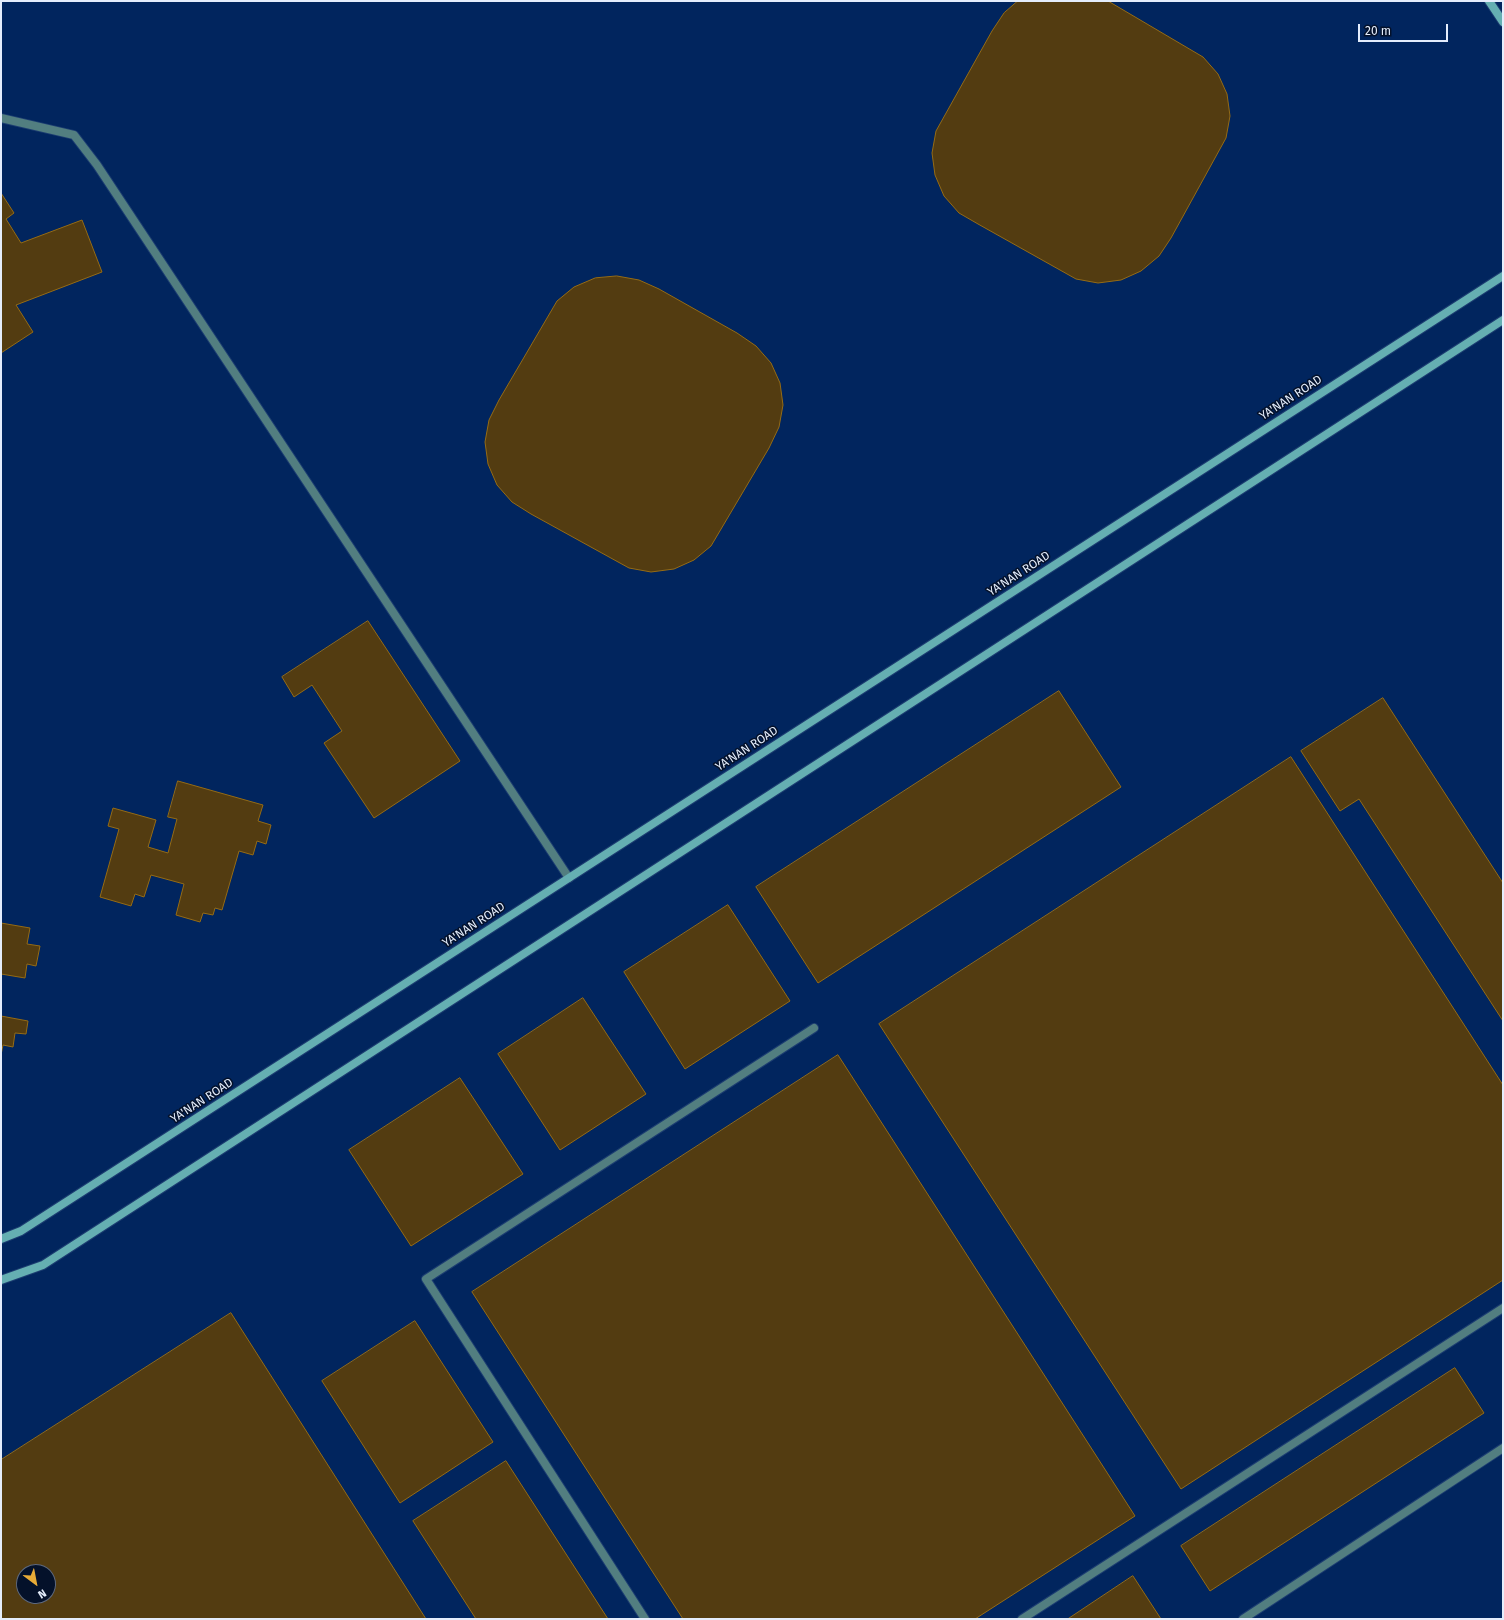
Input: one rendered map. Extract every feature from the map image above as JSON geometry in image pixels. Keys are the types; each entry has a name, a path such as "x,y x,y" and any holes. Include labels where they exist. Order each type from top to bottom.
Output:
{"street":[{"path":"1489,1 1503,22"},
{"path":"1,118 74,134 248,391 569,878"},
{"name":"YA'NAN ROAD","path":"1,1239 21,1232 1503,276"},
{"path":"1,1280 43,1265 1503,320"},
{"path":"646,1619 426,1279 814,1028"},
{"path":"1022,1619 1503,1308"},
{"path":"1243,1619 1503,1448"}],"building":[{"path":"1018,1 1108,1 1203,57 1218,74 1227,94 1230,116 1226,138 1171,238 1159,256 1141,271 1121,280 1098,283 1076,279 978,224 959,213 944,196 935,175 932,153 936,131 992,31 1004,13"},
{"path":"1,193 14,213 6,219 21,243 82,220 102,272 16,305 33,332 1,353"},
{"path":"617,276 639,280 659,289 737,333 756,346 771,363 780,383 783,405 779,427 769,448 711,546 694,560 674,569 651,572 629,568 531,514 512,502 497,485 488,464 485,442 489,420 499,400 557,301 574,287 595,278"},
{"path":"368,621 460,761 374,818 324,743 342,731 312,685 294,697 282,677"},
{"path":"1059,691 1121,787 818,983 756,887"},
{"path":"1383,698 1503,883 1503,1021 1359,799 1340,811 1301,751"},
{"path":"1291,757 1503,1085 1503,1280 1181,1489 879,1024"},
{"path":"178,781 263,805 258,821 271,825 266,844 257,841 253,855 239,851 222,910 215,908 213,915 203,913 200,922 176,915 184,884 151,875 144,897 135,894 131,906 100,897 119,829 108,826 113,808 156,820 148,847 168,853 177,819 168,817"},
{"path":"728,905 790,1001 685,1069 624,972"},
{"path":"1,923 30,928 27,944 40,946 36,966 27,964 25,978 1,974"},
{"path":"583,998 646,1094 560,1150 498,1054"},
{"path":"1,1016 28,1021 26,1034 15,1033 13,1047 3,1045 1,1055"},
{"path":"838,1055 1135,1516 975,1619 683,1619 472,1292"},
{"path":"460,1078 523,1174 411,1246 349,1150"},
{"path":"231,1313 426,1619 1,1619 1,1460"},
{"path":"415,1321 493,1442 400,1503 322,1381"},
{"path":"1455,1368 1484,1413 1210,1591 1181,1546"},
{"path":"506,1461 608,1619 476,1619 413,1521"},
{"path":"1133,1576 1161,1619 1068,1619"}]}
